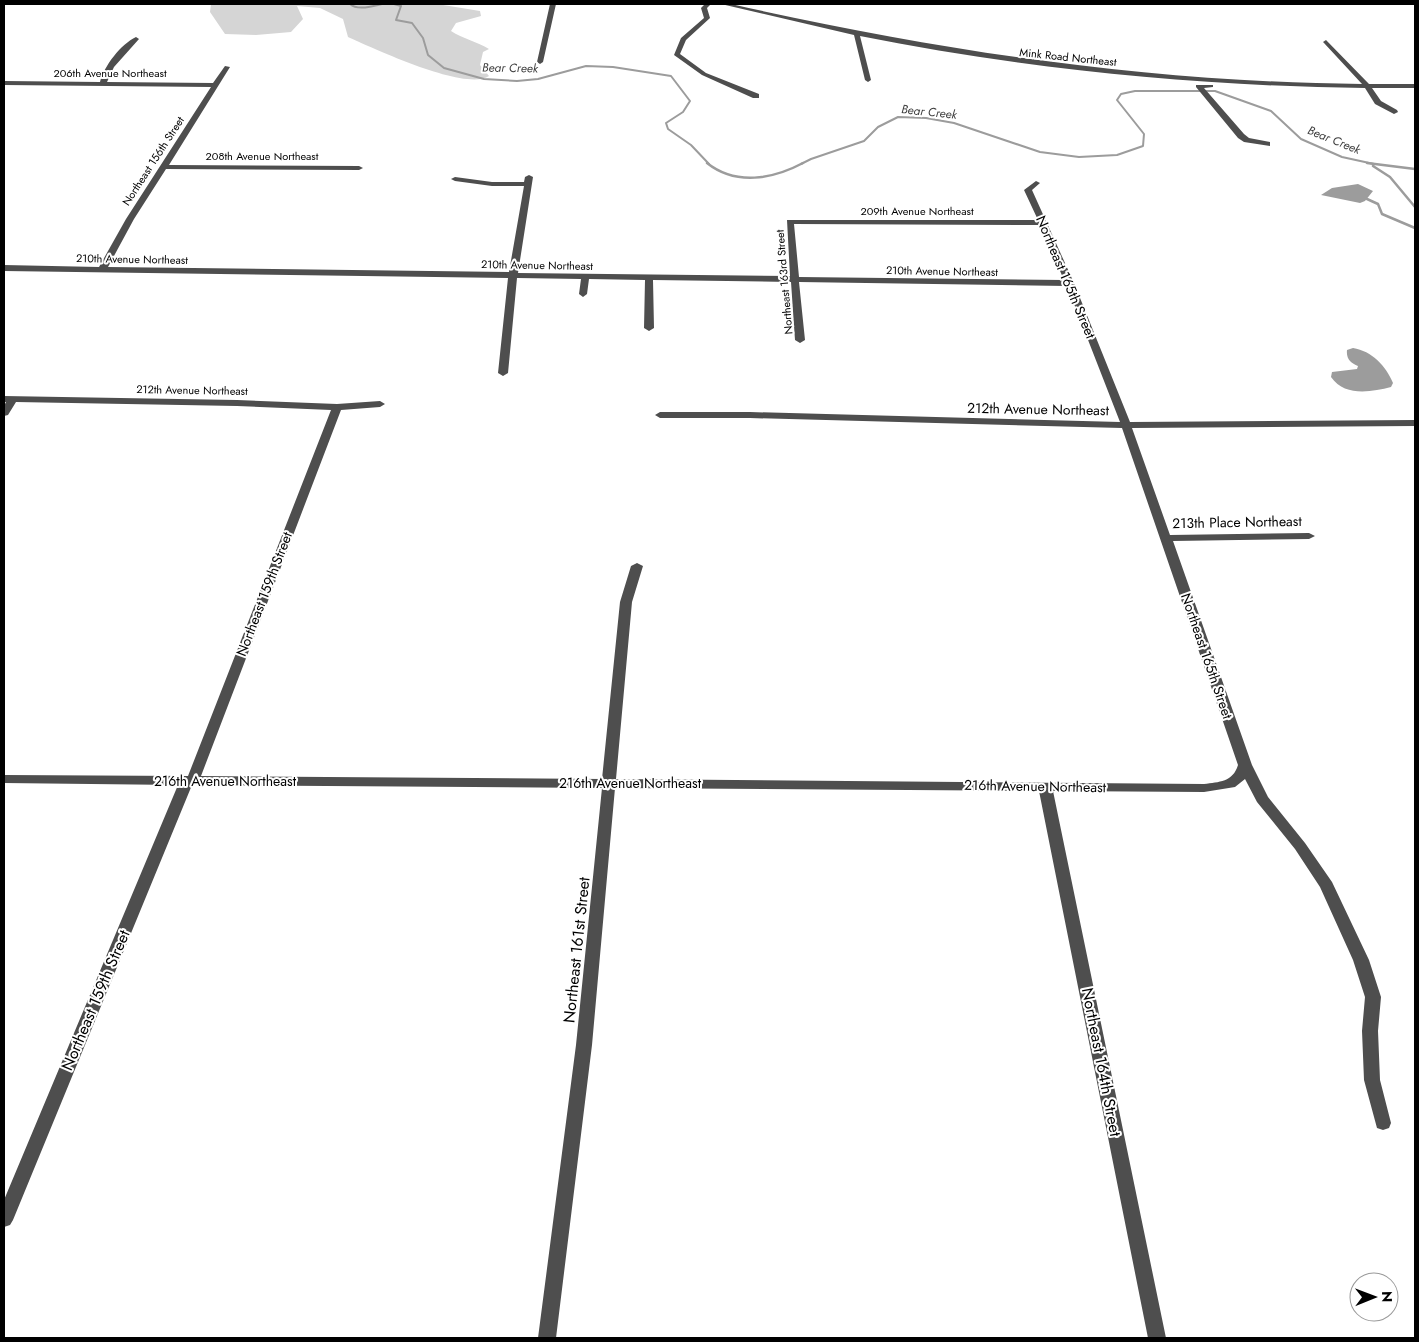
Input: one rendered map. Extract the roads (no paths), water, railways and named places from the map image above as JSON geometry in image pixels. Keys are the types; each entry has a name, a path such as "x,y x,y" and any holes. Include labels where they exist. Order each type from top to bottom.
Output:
{"street":[{"path":"540,62 553,4"},
{"path":"708,4 704,8 707,18 681,42 677,49 677,55 704,74 756,96"},
{"name":"Mink Road Northeast","path":"724,4 857,35 970,55 1052,66 1279,84 1415,86"},
{"path":"857,35 868,80"},
{"path":"102,84 103,79 121,53 136,39"},
{"path":"1326,42 1367,86 1378,102 1394,112"},
{"name":"Northeast 156th Street","path":"102,269 130,219 165,167 227,67"},
{"name":"206th Avenue Northeast","path":"4,83 215,85"},
{"path":"1267,144 1247,140 1241,136 1200,91 1200,86 1264,87 1279,84"},
{"name":"208th Avenue Northeast","path":"165,167 359,168"},
{"path":"455,179 492,184 529,180 513,276 503,373"},
{"name":"Northeast 165th Street","path":"1036,183 1028,190 1070,283 1126,425 1245,765 1262,799 1300,846 1327,886 1361,960 1373,997 1370,1031 1372,1080 1383,1123"},
{"name":"209th Avenue Northeast","path":"790,222 1044,223"},
{"name":"Northeast 163rd Street","path":"790,222 800,340"},
{"name":"210th Avenue Northeast","path":"4,268 585,278 1070,283"},
{"path":"583,294 585,278"},
{"path":"649,278 649,328"},
{"path":"4,413 8,399"},
{"name":"212th Avenue Northeast","path":"8,399 237,403 337,407 380,404"},
{"name":"Northeast 159th Street","path":"4,1220 190,780 337,407"},
{"name":"212th Avenue Northeast","path":"660,415 750,415 1126,425 1415,423"},
{"name":"213th Place Northeast","path":"1165,538 1309,536"},
{"name":"Northeast 161st Street","path":"547,1338 584,1045 626,602 637,566"},
{"name":"216th Avenue Northeast","path":"4,779 1222,786 1233,784 1240,778 1245,765"},
{"name":"Northeast 164th Street","path":"1045,786 1157,1338"}],"waterway":[{"name":"Bear Creek","path":"350,4 361,8 382,4"},
{"name":"Bear Creek","path":"394,4 401,6 396,20 412,23 423,38 428,55 444,68 484,79 517,81 538,79 586,66 613,67 671,76 690,101 683,112 666,123 668,129 691,145 709,164"},
{"name":"Bear Creek","path":"707,163 730,175 755,178 767,176 791,169 811,159 864,141 878,127 898,117 926,118 954,123 1040,152 1079,157 1117,155 1143,146 1144,134 1117,100 1121,94 1135,91 1215,91 1271,111 1301,139 1342,157 1373,164"},
{"name":"Bear Creek","path":"1367,163 1373,164"},
{"name":"Bear Creek","path":"1373,164 1415,169"},
{"path":"1373,166 1390,177 1415,207"},
{"path":"1367,199 1378,204 1382,214 1415,228"}]}
